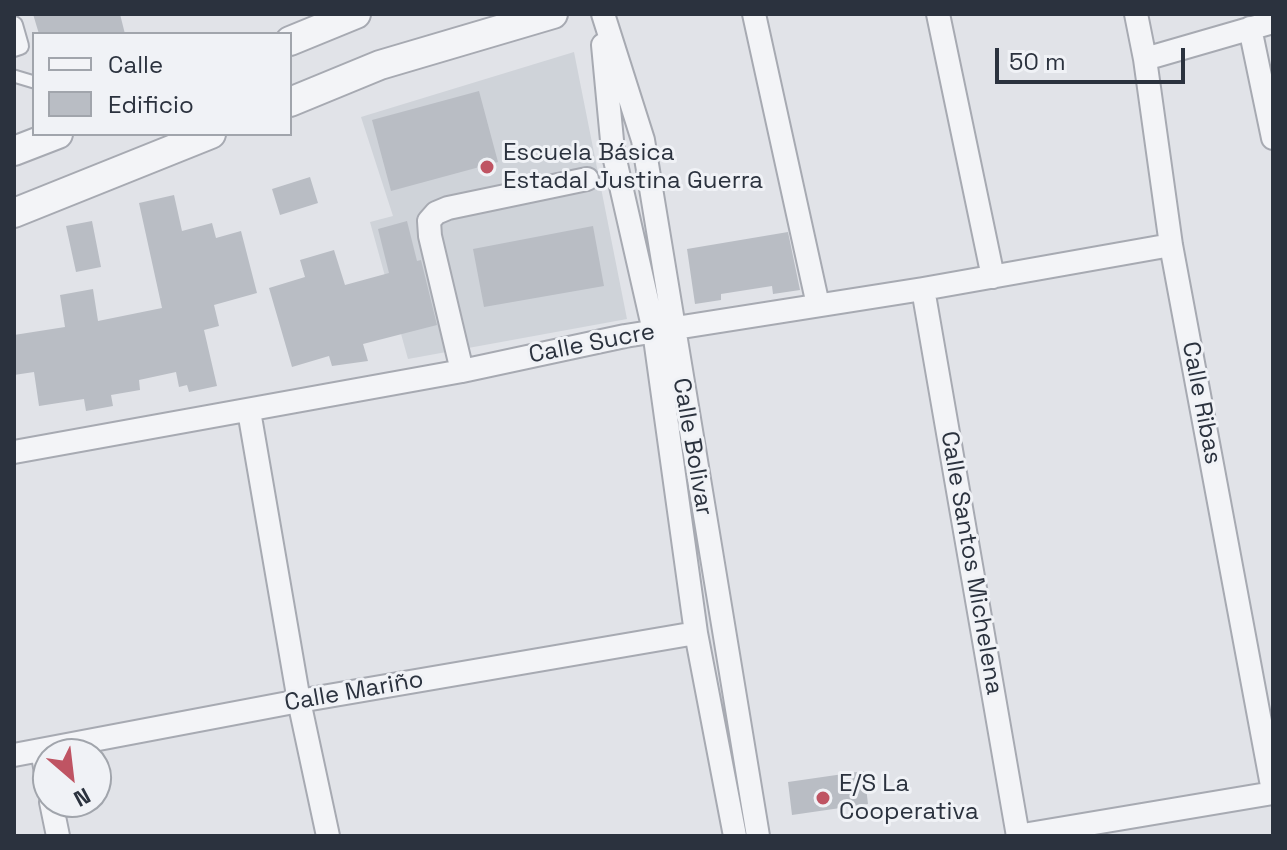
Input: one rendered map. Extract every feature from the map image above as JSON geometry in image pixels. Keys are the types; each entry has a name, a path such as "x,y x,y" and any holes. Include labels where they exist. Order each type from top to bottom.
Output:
{"street":[{"path":"292,40 356,14"},
{"path":"292,101 380,65 553,14"},
{"name":"Calle Bolivar","path":"602,14 613,151 663,330 758,836"},
{"name":"Calle Bolivar","path":"602,14 643,140 696,633 735,836"},
{"path":"754,14 818,305"},
{"path":"938,14 993,277"},
{"name":"Calle Ribas","path":"1136,14 1171,245 1273,792"},
{"path":"1145,59 1273,22"},
{"path":"14,25 20,46 14,48"},
{"path":"1250,28 1273,138"},
{"path":"14,151 53,136"},
{"path":"14,213 206,136"},
{"path":"462,371 429,221 436,213 448,208 587,179"},
{"name":"Calle Sucre","path":"14,452 462,371 663,330 923,289 1171,245"},
{"name":"Calle Santos Michelena","path":"923,289 1018,836"},
{"path":"249,411 299,701 328,836"},
{"name":"Calle Mariño","path":"105,738 299,701 696,633"},
{"path":"1018,836 1273,792"}],"shaded area":[{"name":"Escuela Básica Estadal Justina Guerra","path":"574,52 627,319 408,359 370,222 393,216 361,117"}],"building":[{"path":"33,14 120,14 124,32 38,32"},
{"path":"479,91 498,162 391,191 372,120"},
{"path":"310,177 318,203 280,215 272,189"},
{"path":"174,195 182,231 212,223 216,238 241,231 257,293 214,305 219,326 204,330 217,386 189,392 187,385 179,387 176,372 139,380 140,390 111,395 113,406 86,411 84,399 39,406 34,372 14,375 14,335 65,327 60,295 93,289 98,321 162,308 139,203"},
{"path":"92,221 101,267 76,272 66,226"},
{"path":"407,221 417,261 421,260 437,325 363,344 368,361 332,366 329,356 292,367 269,288 305,277 300,260 334,250 345,285 389,273 378,229"},
{"path":"593,226 604,286 484,307 473,249"},
{"path":"788,232 800,290 773,294 772,286 721,294 721,300 695,304 687,249"},
{"path":"864,771 868,804 792,815 788,782"}],"place":[{"name":"Escuela Básica Estadal Justina Guerra","path":"487,167"},
{"name":"E/S La Cooperativa","path":"823,798"}]}
